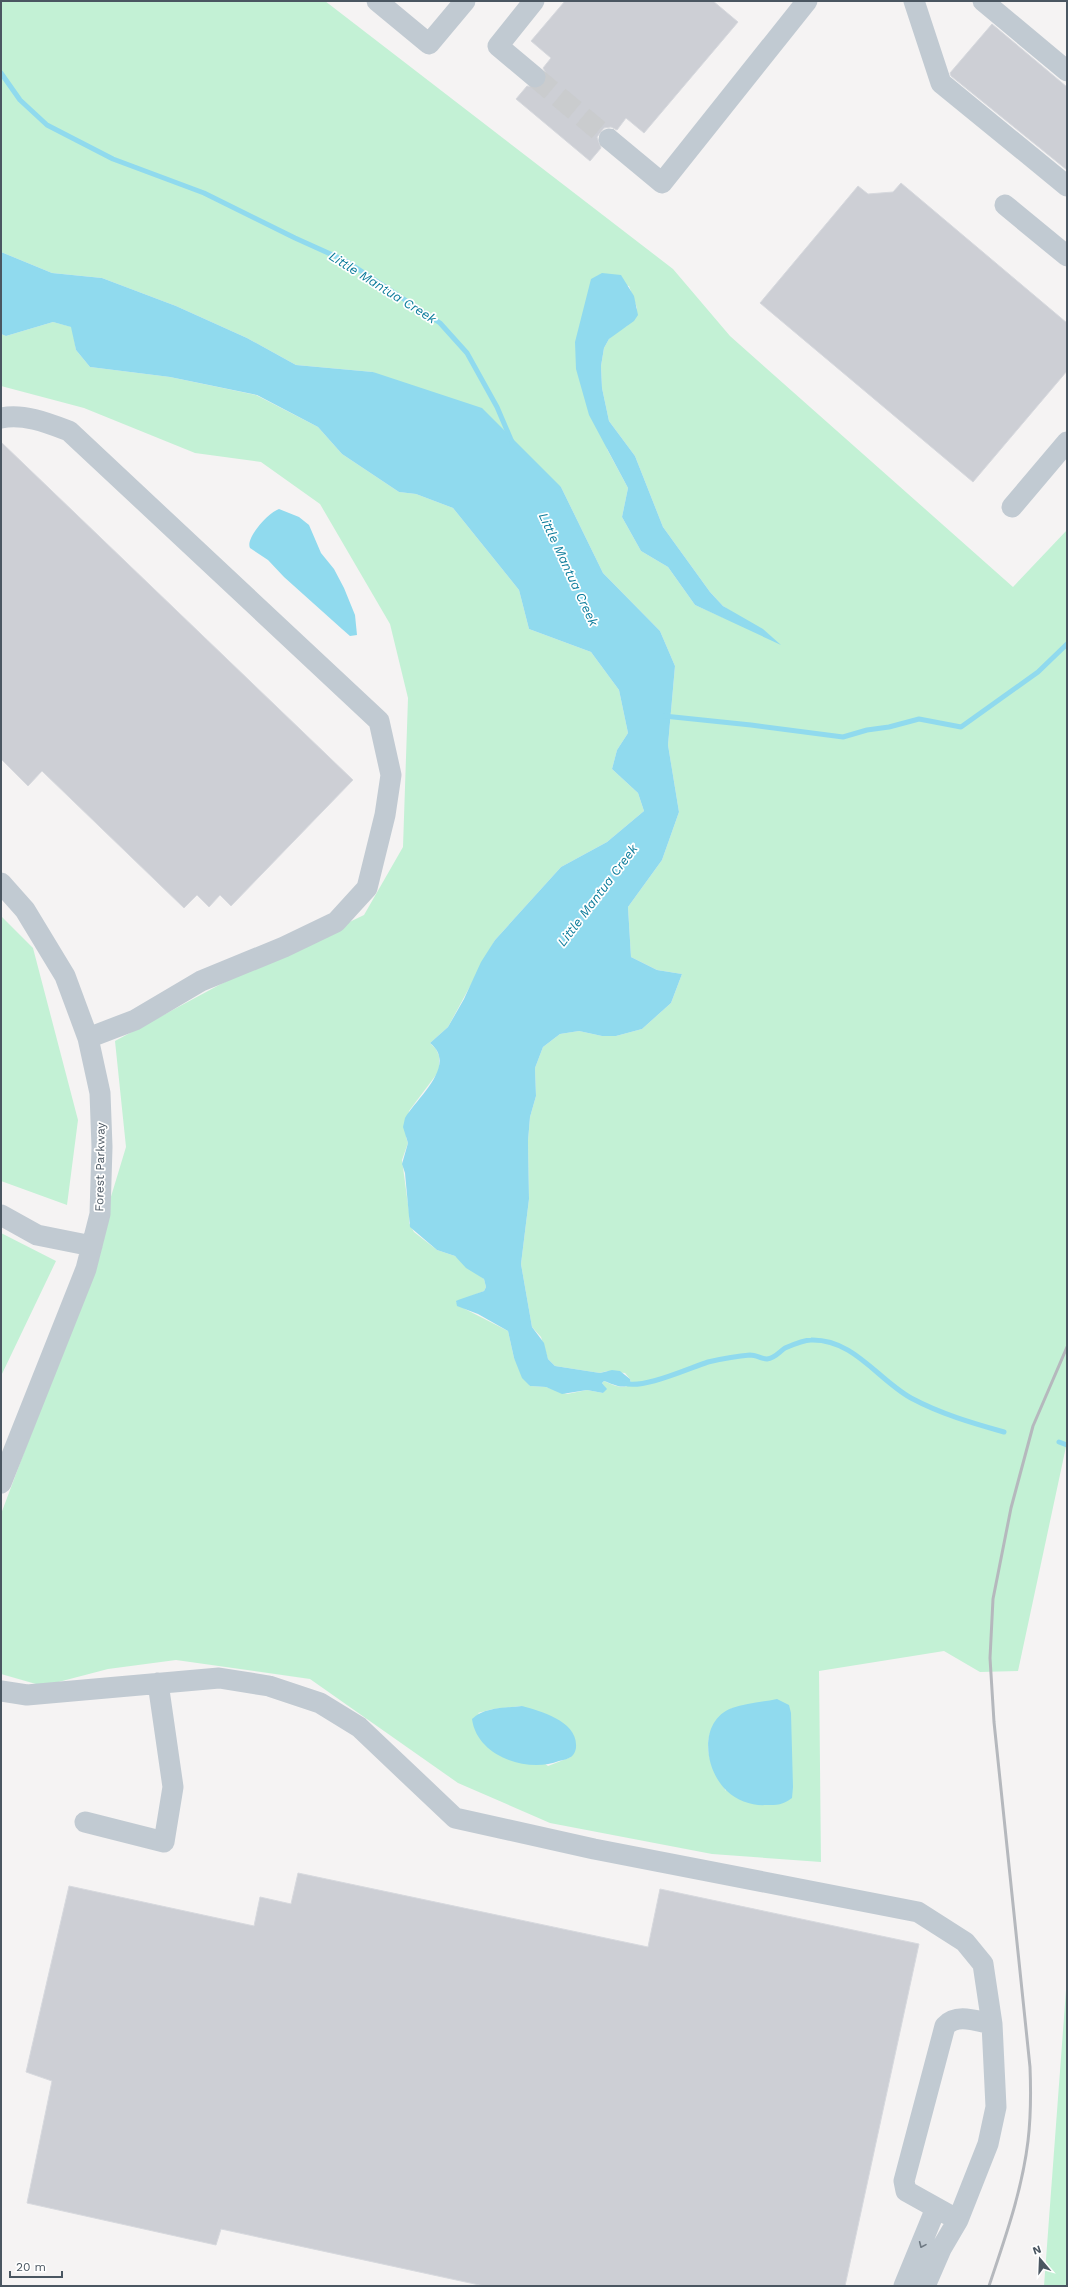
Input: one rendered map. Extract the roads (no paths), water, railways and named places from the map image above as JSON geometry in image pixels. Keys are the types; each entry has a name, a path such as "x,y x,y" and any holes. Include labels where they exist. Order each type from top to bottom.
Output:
{"street":[{"path":"377,1 429,44 456,4"},
{"path":"534,1 498,46 535,77"},
{"path":"609,139 662,183 807,1"},
{"path":"914,1 942,82 1067,186"},
{"path":"983,1 1067,71"},
{"path":"1006,205 1067,256"},
{"path":"1,418 7,417 39,420 69,431 379,721 391,775 385,815 367,888 336,922 284,947 201,981 135,1020 88,1038"},
{"path":"1012,508 1067,442"},
{"name":"Forest Parkway","path":"1,883 25,910 65,976 88,1038 100,1093 102,1147 100,1214 86,1269 1,1483"},
{"path":"1,1215 36,1235 92,1246"},
{"path":"1,1691 27,1695 219,1678 269,1686 320,1702 359,1727 455,1818 594,1849 918,1912 965,1942 983,1964 992,2024 996,2107 988,2144 958,2220 941,2249 925,2286"},
{"path":"85,1822 164,1842 173,1787 158,1683"},
{"path":"958,2220 906,2191 904,2181 945,2026 950,2021 958,2018 992,2024"},
{"path":"904,2286 936,2208"}],"water":[{"path":"1,252 52,273 102,278 176,306 247,338 296,365 373,372 482,408 561,487 603,573 660,631 675,666 668,745 679,812 662,860 628,907 631,957 657,970 682,974 671,1003 642,1029 616,1036 602,1036 579,1031 560,1034 543,1047 535,1068 536,1096 530,1117 528,1141 529,1199 521,1264 532,1327 544,1343 548,1359 555,1366 600,1373 612,1370 620,1371 630,1379 631,1384 628,1386 614,1385 604,1381 602,1383 607,1389 603,1393 587,1390 562,1394 546,1387 530,1386 522,1378 514,1358 508,1331 478,1314 457,1306 456,1301 484,1291 486,1287 484,1279 466,1268 455,1256 437,1250 410,1227 405,1173 402,1164 408,1143 403,1127 405,1118 426,1091 438,1071 440,1061 437,1052 430,1043 448,1027 464,999 481,962 495,940 561,867 607,842 644,811 638,793 612,769 617,750 628,733 619,690 591,652 529,629 519,590 453,508 416,494 399,492 342,454 318,427 257,395 170,377 90,367 76,350 71,327 53,322 6,336 1,334"},
{"path":"602,273 621,275 634,296 638,315 634,321 609,339 604,348 601,366 602,388 609,421 635,456 663,527 710,592 723,606 763,629 781,645 695,605 668,567 641,551 622,517 628,488 589,415 576,369 575,342 591,279"},
{"path":"279,509 299,517 309,525 321,553 334,569 344,588 355,615 357,635 350,636 284,577 268,560 250,548 249,544 254,532 264,520"},
{"path":"777,1699 789,1705 791,1713 792,1798 777,1805 751,1804 735,1798 719,1782 713,1771 710,1759 708,1746 709,1734 721,1714 732,1708"},
{"path":"522,1706 548,1714 565,1724 571,1730 575,1738 576,1748 575,1752 570,1758 547,1764 533,1765 519,1763 506,1759 483,1743 476,1732 472,1719 489,1710"}],"waterway":[{"name":"Little Mantua Creek","path":"1,73 20,100 47,125 113,159 204,193 295,238 346,261 440,323 467,353 497,407 512,442"},
{"path":"664,716 843,737 867,730 889,727 919,719 961,727 1038,672 1067,644"},
{"name":"Little Mantua Creek","path":"624,1383 642,1384 708,1362 729,1358 750,1355 767,1359 775,1356 785,1348 802,1342 811,1340 826,1341 853,1353 899,1390 922,1404 968,1422 1004,1432"},
{"name":"Little Mantua Creek","path":"1059,1442 1067,1445"}],"tunnel":[{"path":"535,77 609,139"}],"railway":[{"path":"989,2286 1022,2178 1028,2141 1031,2095 1030,2067 994,1722 990,1658 993,1599 1011,1508 1033,1426 1067,1347"}]}
